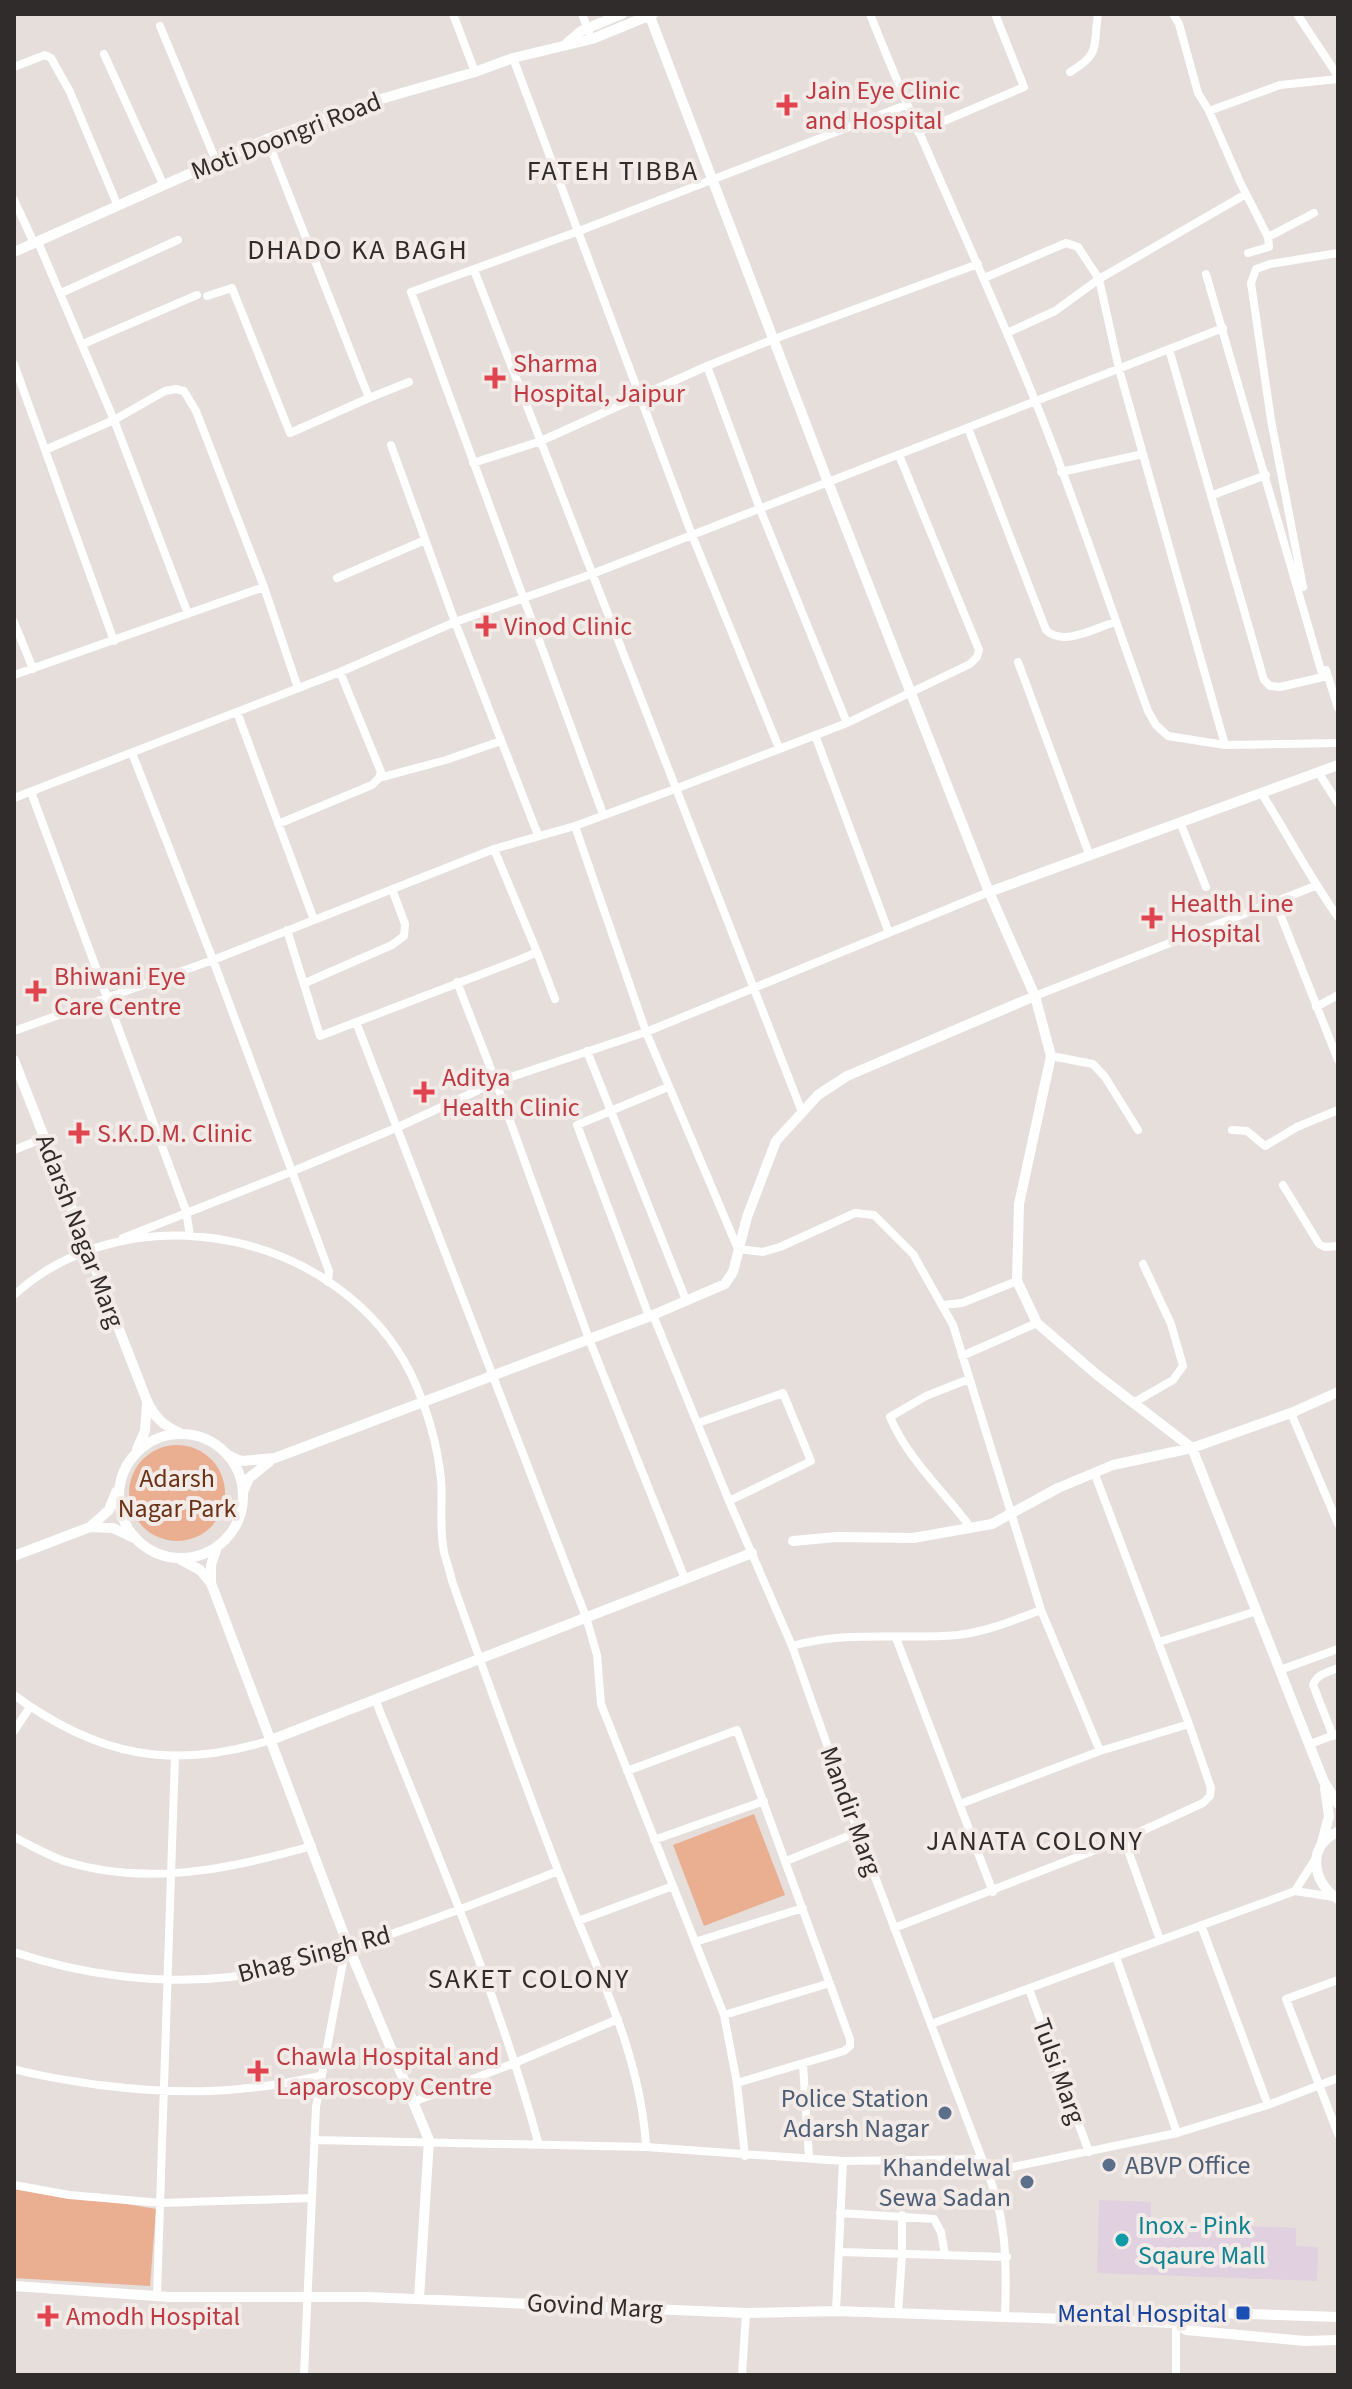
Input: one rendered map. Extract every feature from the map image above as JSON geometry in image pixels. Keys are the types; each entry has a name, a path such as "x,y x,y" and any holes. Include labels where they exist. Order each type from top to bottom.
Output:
{"street":[{"path":"453,14 475,72"},
{"path":"582,14 590,34"},
{"name":"Moti Doongri Road","path":"590,34 622,14"},
{"path":"650,14 828,482 989,892 1035,996 1051,1056 1019,1204 1017,1281 1037,1323 1192,1448 1324,1782 1329,1816 1316,1857 1295,1891"},
{"name":"Moti Doongri Road","path":"14,252 267,139 381,99 566,44 650,14"},
{"path":"870,14 906,105 1036,401 1115,622 1156,725 1168,736 1225,745 1338,743"},
{"path":"918,132 1024,87 995,14"},
{"path":"1070,72 1093,54 1098,14"},
{"path":"1173,14 1179,24 1198,93 1268,237 1269,247 1248,253"},
{"path":"1209,111 1280,85 1338,77 1297,14"},
{"path":"160,26 216,161"},
{"path":"104,54 163,184"},
{"path":"14,67 45,55 51,58 70,92 117,204"},
{"path":"513,58 692,535 779,748"},
{"path":"603,814 411,292 906,105"},
{"path":"267,139 369,398"},
{"path":"1007,333 1055,311 1099,279 1246,194"},
{"path":"14,200 83,344 188,614"},
{"path":"1268,237 1314,213"},
{"path":"61,293 178,240"},
{"path":"984,278 1071,243 1078,247 1099,279 1119,369 1225,745"},
{"path":"1338,253 1270,264 1256,269 1251,283 1271,420 1304,592 1338,708"},
{"path":"473,463 541,441 774,339 978,264"},
{"path":"474,270 802,1112"},
{"path":"1169,349 1264,680 1270,686 1280,687 1323,677 1206,274"},
{"path":"207,296 229,287 233,290 290,433 409,382"},
{"path":"83,344 197,295"},
{"path":"14,798 340,672 455,622 525,600 1223,328"},
{"path":"707,366 760,509 847,723"},
{"path":"15,370 114,641"},
{"path":"45,450 114,420 165,391 184,391 196,411 264,587 298,688"},
{"path":"968,428 1046,630 1062,639 1115,622"},
{"path":"391,445 455,622 538,835"},
{"path":"1061,472 1143,454"},
{"path":"14,1031 213,960 494,849 575,826 847,723 970,664 979,650 899,455"},
{"path":"1213,495 1266,475"},
{"path":"337,578 425,540"},
{"path":"14,675 264,587"},
{"path":"14,622 33,669"},
{"path":"1018,662 1089,854"},
{"path":"278,824 372,785 379,778 381,772 340,672"},
{"path":"237,712 314,920"},
{"path":"815,735 889,933"},
{"path":"379,778 501,741"},
{"path":"132,753 293,1171 329,1271 328,1282"},
{"path":"14,1295 49,1270 89,1252 396,1128 496,1082 646,1032 989,892 1338,765"},
{"path":"1318,772 1338,803"},
{"path":"31,792 186,1211 190,1236"},
{"path":"1262,794 1296,847 1315,886 1338,917"},
{"path":"1180,822 1206,887"},
{"path":"575,826 646,1032 738,1249"},
{"path":"494,849 555,999"},
{"path":"147,1401 154,1416 167,1427 208,1440 241,1461 275,1458 725,1284 733,1272 747,1217 776,1141 818,1095 847,1076 1035,996 1315,886"},
{"path":"305,983 392,945 404,936 405,924 392,889"},
{"path":"1275,901 1338,1060"},
{"path":"287,930 320,1036 537,952"},
{"path":"457,982 589,1339 685,1579"},
{"path":"1316,1007 1338,995"},
{"path":"356,1022 586,1617 597,1655 601,1704 724,2015 737,2083 745,2156"},
{"path":"587,1051 686,1300"},
{"path":"1051,1056 1093,1064 1105,1077 1138,1130"},
{"name":"Adarsh Nagar Marg","path":"14,1060 147,1401"},
{"path":"611,1110 668,1087"},
{"name":"Mandir Marg","path":"611,1110 577,1125 651,1315 792,1646 858,1832 996,2190 1007,2257 1005,2318"},
{"path":"1232,1130 1247,1131 1265,1146 1297,1127 1338,1110"},
{"path":"14,1150 44,1138"},
{"path":"1283,1185 1319,1244 1338,1246"},
{"path":"738,1249 763,1252 855,1213 874,1215 913,1254 953,1325 1041,1610 1100,1751"},
{"path":"89,1252 148,1237 190,1236 238,1242 266,1250 328,1282 369,1317 390,1341 409,1371 423,1402 437,1450 444,1551 558,1871 618,2019 638,2079 646,2147"},
{"path":"1133,1403 1173,1380 1183,1366 1171,1324 1143,1264"},
{"path":"943,1305 962,1303 1017,1281"},
{"path":"962,1356 1037,1323"},
{"path":"969,1379 926,1396 890,1417 899,1438 971,1528"},
{"path":"793,1541 837,1537 913,1538 992,1524 1094,1472 1192,1448 1291,1413 1338,1392"},
{"path":"698,1423 783,1393 811,1461 729,1501"},
{"path":"14,1556 90,1527 109,1510 124,1468 145,1431 147,1401"},
{"path":"1291,1413 1334,1500 1338,1524"},
{"path":"134,1454 156,1438 180,1433"},
{"path":"228,1455 240,1476 243,1493"},
{"path":"178,1558 195,1557 217,1547 230,1534 239,1520 249,1478 275,1458"},
{"path":"894,1928 1124,1839 1203,1803 1210,1796 1211,1788 1189,1724 1094,1472"},
{"path":"120,1482 118,1497 122,1515 136,1539"},
{"path":"90,1527 113,1528 154,1552 178,1558 200,1570 211,1583 349,1948 429,2140 419,2298"},
{"path":"211,1583 211,1565 217,1547"},
{"path":"14,1695 73,1733 103,1745 139,1753 175,1756 235,1751 271,1740 752,1553"},
{"path":"792,1646 820,1638 857,1635 896,1638 961,1634 1003,1624 1041,1610"},
{"path":"1159,1642 1257,1611"},
{"path":"896,1638 993,1892"},
{"path":"1280,1670 1338,1649"},
{"path":"1310,1744 1336,1735 1313,1685 1315,1679 1338,1668"},
{"path":"375,1699 517,2062 538,2142"},
{"path":"14,1731 30,1707"},
{"path":"960,1804 1100,1751 1189,1724"},
{"path":"627,1771 737,1730 850,2039 850,2046 844,2051 737,2083"},
{"path":"157,2295 175,1756"},
{"path":"1324,1782 1338,1804"},
{"path":"654,1840 764,1801"},
{"path":"786,1861 858,1832"},
{"path":"1321,1845 1338,1832"},
{"path":"14,1837 62,1860 117,1874 171,1875 258,1861 312,1846"},
{"path":"1124,1839 1160,1940"},
{"path":"1316,1857 1318,1880 1326,1891 1337,1898"},
{"name":"Bhag Singh Rd","path":"14,1952 124,1977 167,1980 231,1977 293,1965 349,1948 460,1911 558,1871"},
{"path":"578,1921 673,1886"},
{"path":"931,2024 1295,1891 1337,1898"},
{"path":"695,1942 803,1908"},
{"path":"1201,1925 1268,2105"},
{"path":"304,2375 314,2140 320,2076 343,1962 349,1948"},
{"path":"1116,1957 1177,2133"},
{"path":"1338,1992 1336,1981 1286,1999 1338,2134"},
{"path":"724,2015 830,1983"},
{"name":"Tulsi Marg","path":"1029,1989 1089,2152"},
{"path":"413,2102 618,2019"},
{"path":"803,2064 809,2158"},
{"path":"14,2069 66,2080 164,2092 222,2092 274,2087 320,2076"},
{"path":"988,2172 1177,2133 1268,2105 1338,2078"},
{"path":"314,2140 538,2142 843,2161 982,2159"},
{"path":"836,2311 843,2161"},
{"path":"14,2185 69,2195 161,2203 311,2198"},
{"path":"840,2213 934,2219 941,2232 945,2255"},
{"path":"898,2313 902,2215"},
{"path":"839,2252 1007,2257"},
{"name":"Govind Marg","path":"14,2286 170,2297 419,2298 746,2313 836,2311 1176,2323 1186,2330 1305,2341 1338,2340"},
{"name":"Govind Marg","path":"1176,2323 1187,2312 1338,2317"},
{"path":"742,2375 746,2313"},
{"path":"1176,2323 1176,2375"}],"shaded area":[{"path":"1099,2200 1151,2202 1151,2223 1296,2228 1296,2246 1318,2247 1317,2281 1097,2273"}],"green space":[{"name":"Adarsh Nagar Park","path":"177,1445 195,1449 211,1459 221,1475 225,1493 221,1511 211,1527 195,1537 177,1541 159,1537 143,1527 133,1511 129,1493 133,1475 143,1459 159,1449"},
{"path":"754,1814 785,1895 704,1926 673,1845"},
{"path":"14,2185 156,2209 150,2286 14,2278"}],"place":[{"name":"Jain Eye Clinic and Hospital","path":"787,105"},
{"name":"Sharma Hospital, Jaipur","path":"495,378"},
{"name":"Vinod Clinic","path":"486,626"},
{"name":"Health Line Hospital","path":"1152,918"},
{"name":"Bhiwani Eye Care Centre","path":"36,991"},
{"name":"Aditya Health Clinic","path":"424,1092"},
{"name":"S.K.D.M. Clinic","path":"79,1133"},
{"name":"Chawla Hospital and Laparoscopy Centre","path":"258,2071"},
{"name":"Police Station Adarsh Nagar","path":"945,2113"},
{"name":"ABVP Office","path":"1109,2165"},
{"name":"Khandelwal Sewa Sadan","path":"1027,2182"},
{"name":"Inox - Pink Sqaure Mall","path":"1122,2240"},
{"name":"Mental Hospital","path":"1243,2313"},
{"name":"Amodh Hospital","path":"48,2316"}],"district":[{"name":"FATEH TIBBA","path":"613,171"},
{"name":"DHADO KA BAGH","path":"358,250"},
{"name":"JANATA COLONY","path":"1035,1841"},
{"name":"SAKET COLONY","path":"529,1979"}]}
